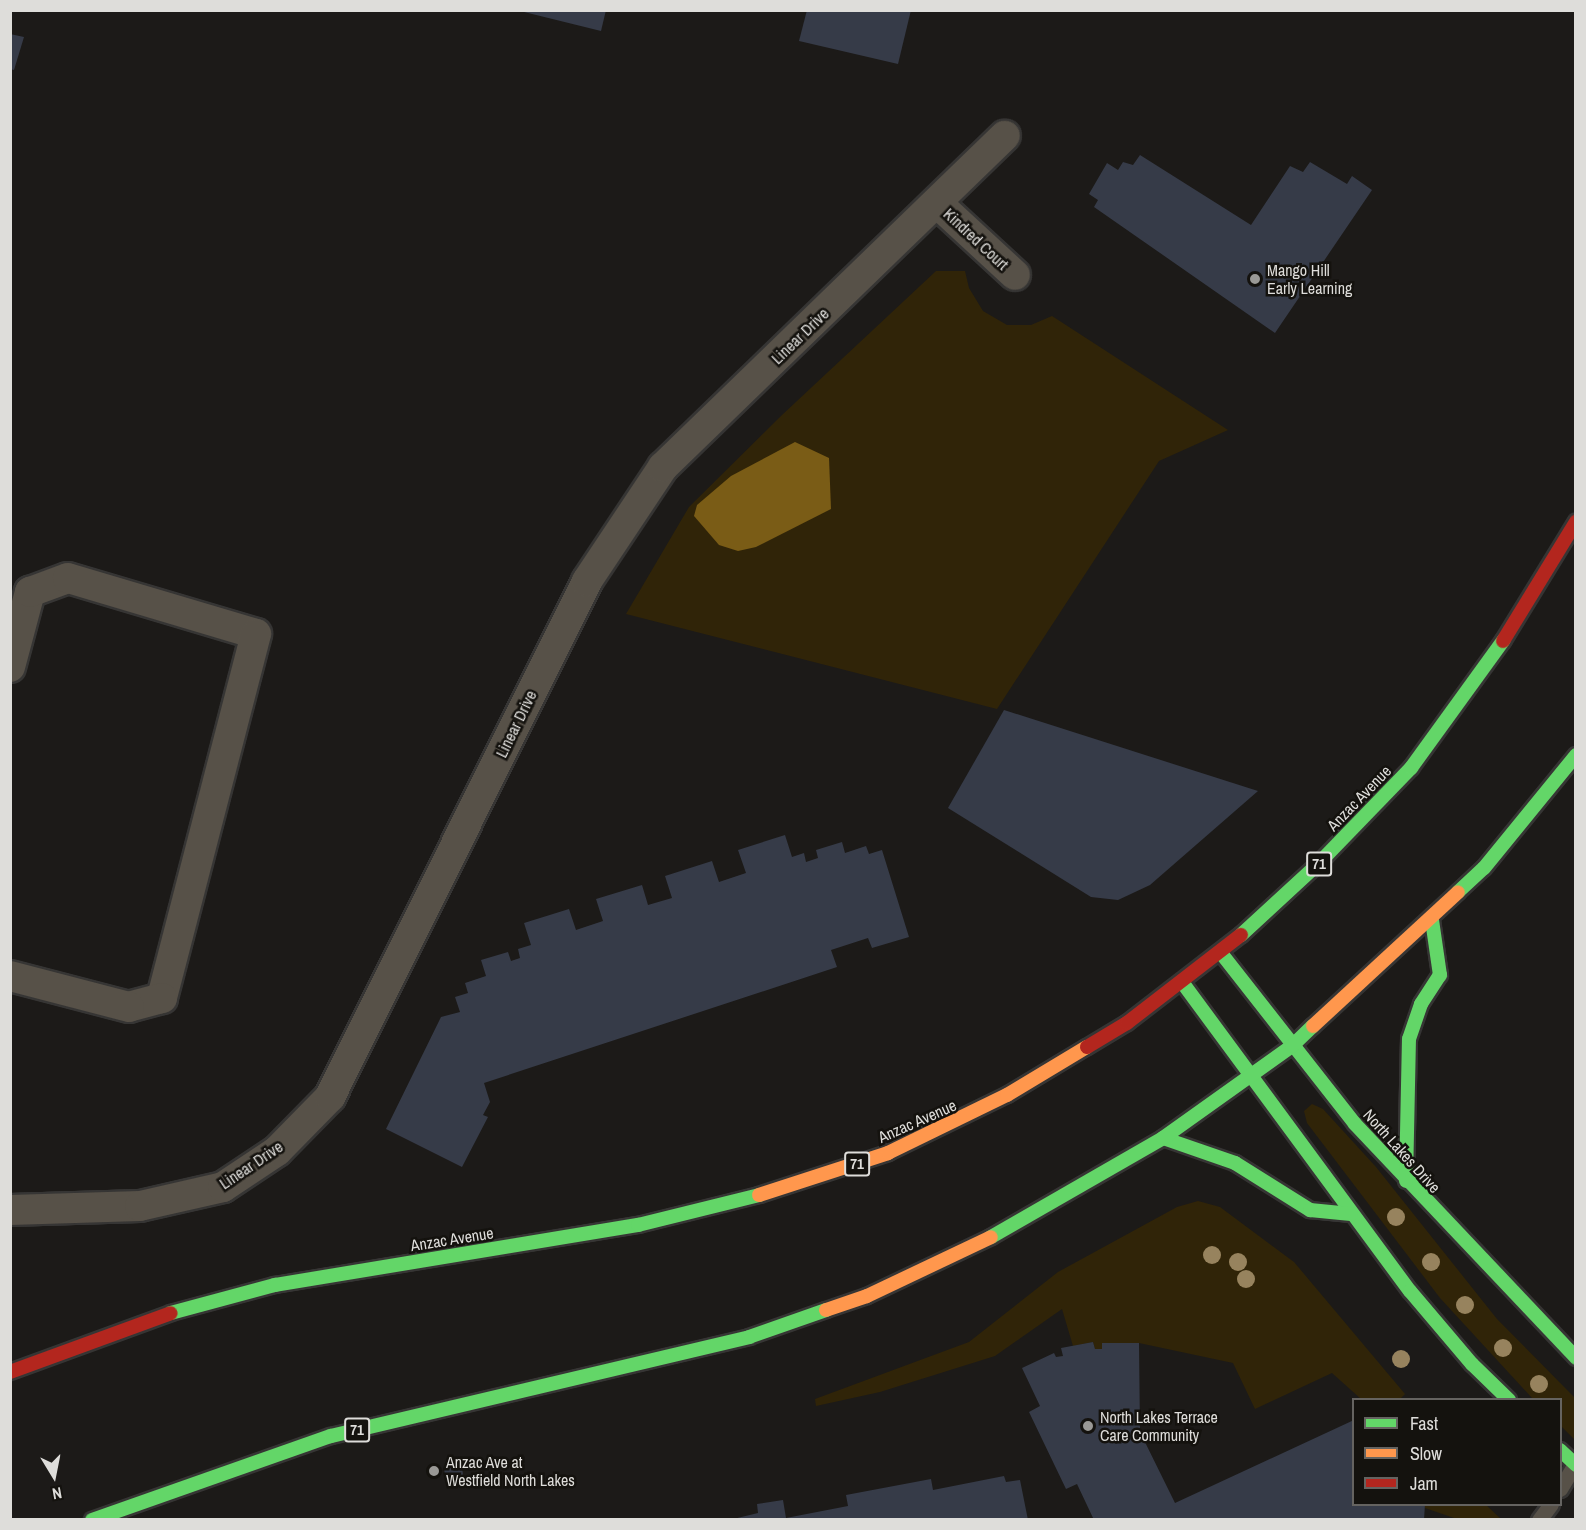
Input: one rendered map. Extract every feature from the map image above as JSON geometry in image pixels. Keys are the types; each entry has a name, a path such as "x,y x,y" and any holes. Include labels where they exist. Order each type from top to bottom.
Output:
{"main road":[{"name":"Anzac Avenue","path":"10,1372 151,1318 275,1285 638,1225 789,1188 888,1153 987,1106 1127,1023 1221,953 1318,864 1411,768 1497,653 1575,522"},
{"name":"71","path":"92,1520 331,1436 692,1354 805,1318 942,1263 1018,1224 1163,1138 1292,1047 1432,920 1484,868 1575,755"},
{"path":"1406,1181 1409,1039 1421,1004 1440,975 1432,920"},
{"name":"North Lakes Drive","path":"1221,953 1292,1047 1406,1181 1575,1358"},
{"path":"1182,982 1351,1214 1445,1332 1507,1398"},
{"path":"1163,1138 1235,1163 1310,1210 1351,1214"},
{"path":"1562,1452 1575,1464"}],"street":[{"name":"Linear Drive","path":"10,1210 140,1206 223,1187 277,1151 330,1097 587,581 657,477 1005,136"},
{"name":"Kindred Court","path":"937,203 1015,275"},
{"path":"10,667 30,592 68,578 256,634 162,998 129,1007 10,976"}],"lane":[{"path":"1562,1486 1575,1464"},
{"path":"1539,1520 1550,1506"}],"shaded area":[{"path":"936,271 965,271 969,288 983,311 1007,325 1031,325 1052,316 1228,430 1159,461 997,709 626,614 689,507 782,415","holes":["829,458 829,479 789,529 756,547"]},
{"path":"795,442 829,458 831,509 756,547 738,551 719,545 694,516 697,505 731,476"},
{"path":"1312,1104 1323,1109 1376,1167 1497,1319 1575,1398 1575,1440 1562,1427 1562,1398 1532,1398 1440,1298 1307,1123 1304,1111"},
{"path":"1198,1201 1220,1207 1294,1262 1405,1394 1401,1398 1360,1398 1332,1373 1255,1409 1233,1363 1139,1343 1102,1343 1102,1349 1095,1349 1093,1342 1073,1346 1062,1309 995,1356 880,1392 816,1406 815,1399 969,1342 1058,1272 1177,1207"},
{"path":"1425,1506 1487,1506 1501,1519 1457,1519 1425,1508"}],"building":[{"path":"516,10 606,10 601,31"},
{"path":"807,10 911,10 898,64 799,41"},
{"path":"10,34 24,37 14,70 10,69"},
{"name":"Mango Hill Early Learning","path":"1140,155 1251,225 1290,166 1303,172 1310,162 1347,184 1352,176 1372,190 1275,333 1094,207 1098,200 1089,194 1107,163 1118,170 1123,162 1133,165"},
{"path":"1004,710 1258,791 1150,885 1118,900 1091,897 948,808"},
{"path":"785,835 792,857 804,853 806,862 818,858 816,850 842,842 845,853 866,846 869,854 882,850 909,937 872,948 868,938 831,950 837,967 484,1083 490,1102 483,1115 488,1117 462,1167 386,1129 441,1017 460,1012 455,997 468,993 465,983 486,976 481,960 508,952 511,961 520,958 518,949 531,945 524,923 569,909 576,930 603,921 596,899 642,885 648,905 672,898 665,876 712,861 719,882 746,873 738,850"},
{"name":"North Lakes Terrace Care Community","path":"1093,1342 1095,1349 1102,1349 1102,1343 1139,1343 1140,1432 1175,1503 1352,1421 1352,1506 1425,1506 1424,1520 1094,1520 1077,1484 1066,1489 1029,1412 1040,1406 1022,1368 1054,1353 1056,1357 1063,1356 1061,1348"},
{"path":"462,1466 463,1475 445,1477 444,1468"},
{"path":"1004,1476 1006,1482 1020,1480 1028,1520 729,1520 758,1513 757,1504 783,1500 786,1518 848,1506 846,1495 931,1479 933,1490"}],"traffic: fast":[{"path":"1241,935 1318,864 1411,768 1503,641"},
{"path":"1458,892 1484,868 1576,755"},
{"path":"1406,1181 1409,1039 1421,1004 1440,975 1432,920"},
{"path":"1221,953 1355,1124 1576,1358"},
{"path":"1182,982 1410,1291 1472,1364 1507,1398"},
{"path":"991,1237 1163,1138 1292,1046 1313,1026"},
{"path":"1163,1138 1235,1163 1310,1210 1351,1214"},
{"path":"171,1313 275,1285 638,1225 759,1195"},
{"path":"92,1520 331,1436 749,1337 826,1310"},
{"path":"1562,1452 1576,1465"}],"traffic: slow":[{"path":"1313,1026 1458,892"},
{"path":"759,1195 888,1153 1007,1095 1087,1047"},
{"path":"826,1310 867,1296 991,1237"}],"traffic: jam":[{"path":"1503,641 1576,522"},
{"path":"1087,1047 1127,1023 1241,935"},
{"path":"10,1372 171,1313"}],"place":[{"name":"Mango Hill Early Learning","path":"1255,279"},
{"name":"North Lakes Terrace Care Community","path":"1088,1426"},
{"name":"Anzac Ave at Westfield North Lakes","path":"434,1471"}]}
